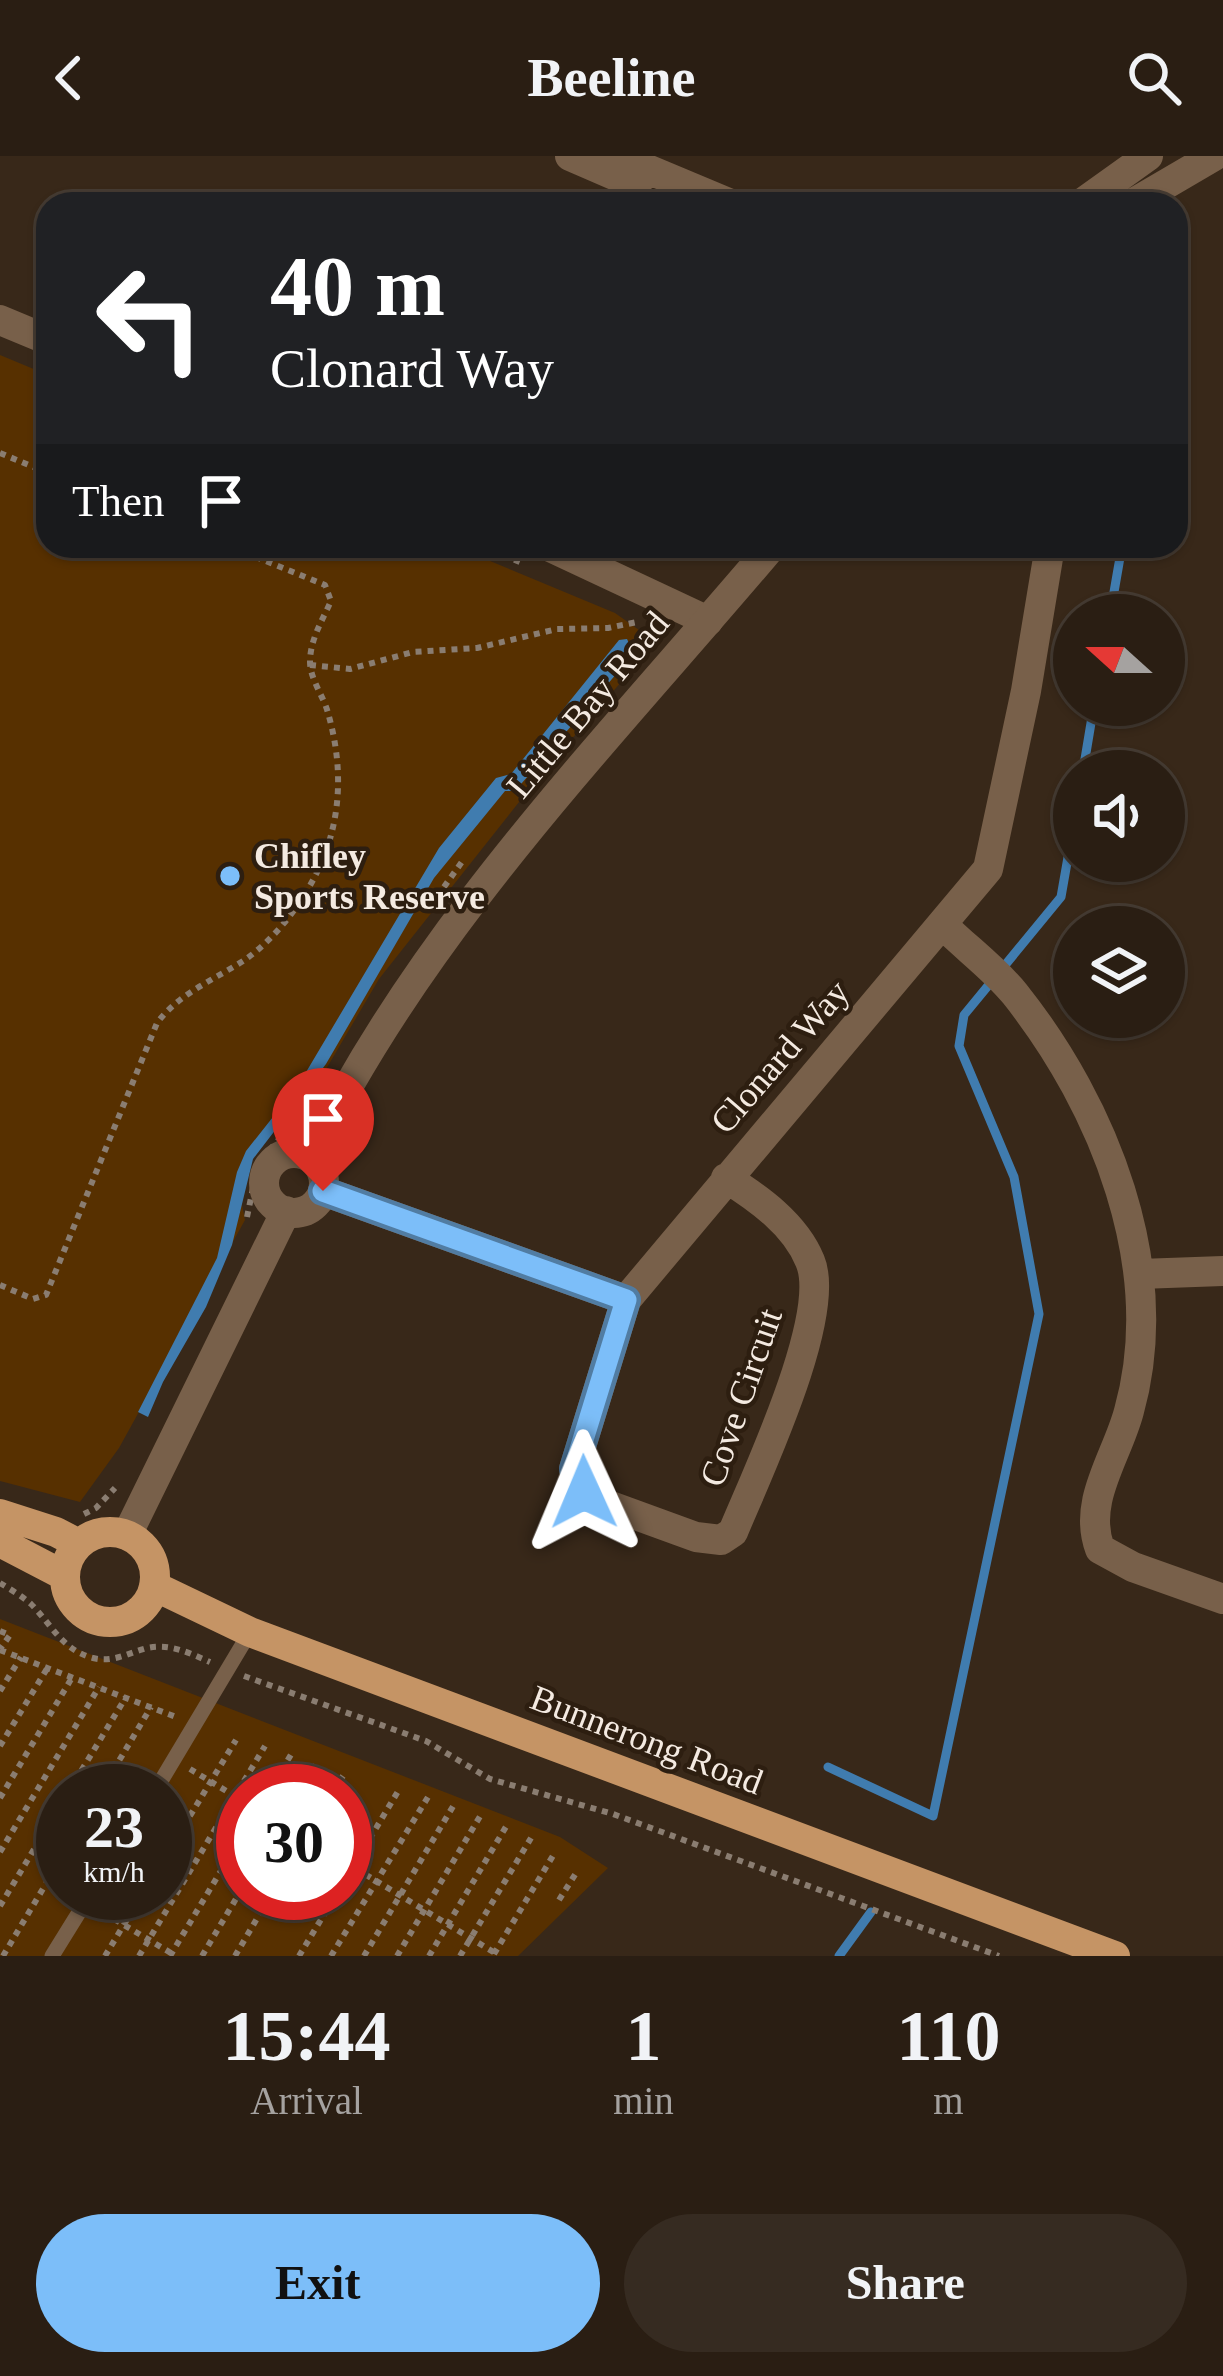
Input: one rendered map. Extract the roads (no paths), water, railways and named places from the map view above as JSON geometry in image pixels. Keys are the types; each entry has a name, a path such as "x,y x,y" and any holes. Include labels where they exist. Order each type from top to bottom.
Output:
{"main road":[{"path":"0,1514 79,1544"},
{"path":"101,1532 127,1534 147,1550 154,1586 140,1611 127,1619 98,1621 74,1604 65,1576 66,1564 79,1544 101,1532"},
{"path":"0,1542 65,1576"},
{"name":"Bunnerong Road","path":"154,1586 250,1632 1115,1956"}],"street":[{"path":"570,156 653,192"},
{"path":"616,156 702,192"},
{"path":"1102,192 1152,163 1214,156"},
{"path":"1138,192 1152,163"},
{"path":"0,320 36,335"},
{"path":"574,558 709,621"},
{"name":"Little Bay Road","path":"311,1157 356,1070 441,941 762,558"},
{"name":"Clonard Way","path":"626,1300 988,869 1049,558"},
{"path":"943,925 1012,990 1071,1072 1112,1166 1140,1274 1138,1363 1129,1411 1095,1503 1093,1529 1100,1549 1133,1567 1223,1599"},
{"path":"284,1154 311,1157 322,1172 320,1200 304,1211 286,1211 270,1201 266,1174 284,1154"},
{"name":"Cove Circuit","path":"626,1300 574,1469 584,1492 600,1502 696,1537 721,1540 734,1532 776,1430 814,1296 811,1262 784,1224 756,1197 725,1178"},
{"path":"323,1191 626,1300"},
{"path":"127,1534 286,1211"},
{"path":"1140,1274 1223,1270"}],"lane":[{"path":"171,1764 250,1632"},
{"path":"52,1956 75,1920"}],"water":[{"path":"627,639 631,657 515,791 505,791 434,878 326,1064 253,1159 232,1245 206,1307 148,1417 138,1412 217,1258 246,1151 299,1084 439,848 496,778 511,774 619,640"}],"waterway":[{"path":"1114,594 1120,558"},
{"path":"1086,750 1090,726"},
{"path":"828,1767 933,1816 1039,1314 1014,1177 959,1046 964,1015 1061,897 1064,882"},
{"path":"839,1956 871,1912"}],"place":[{"name":"Chifley Sports Reserve","path":"230,876"}]}
